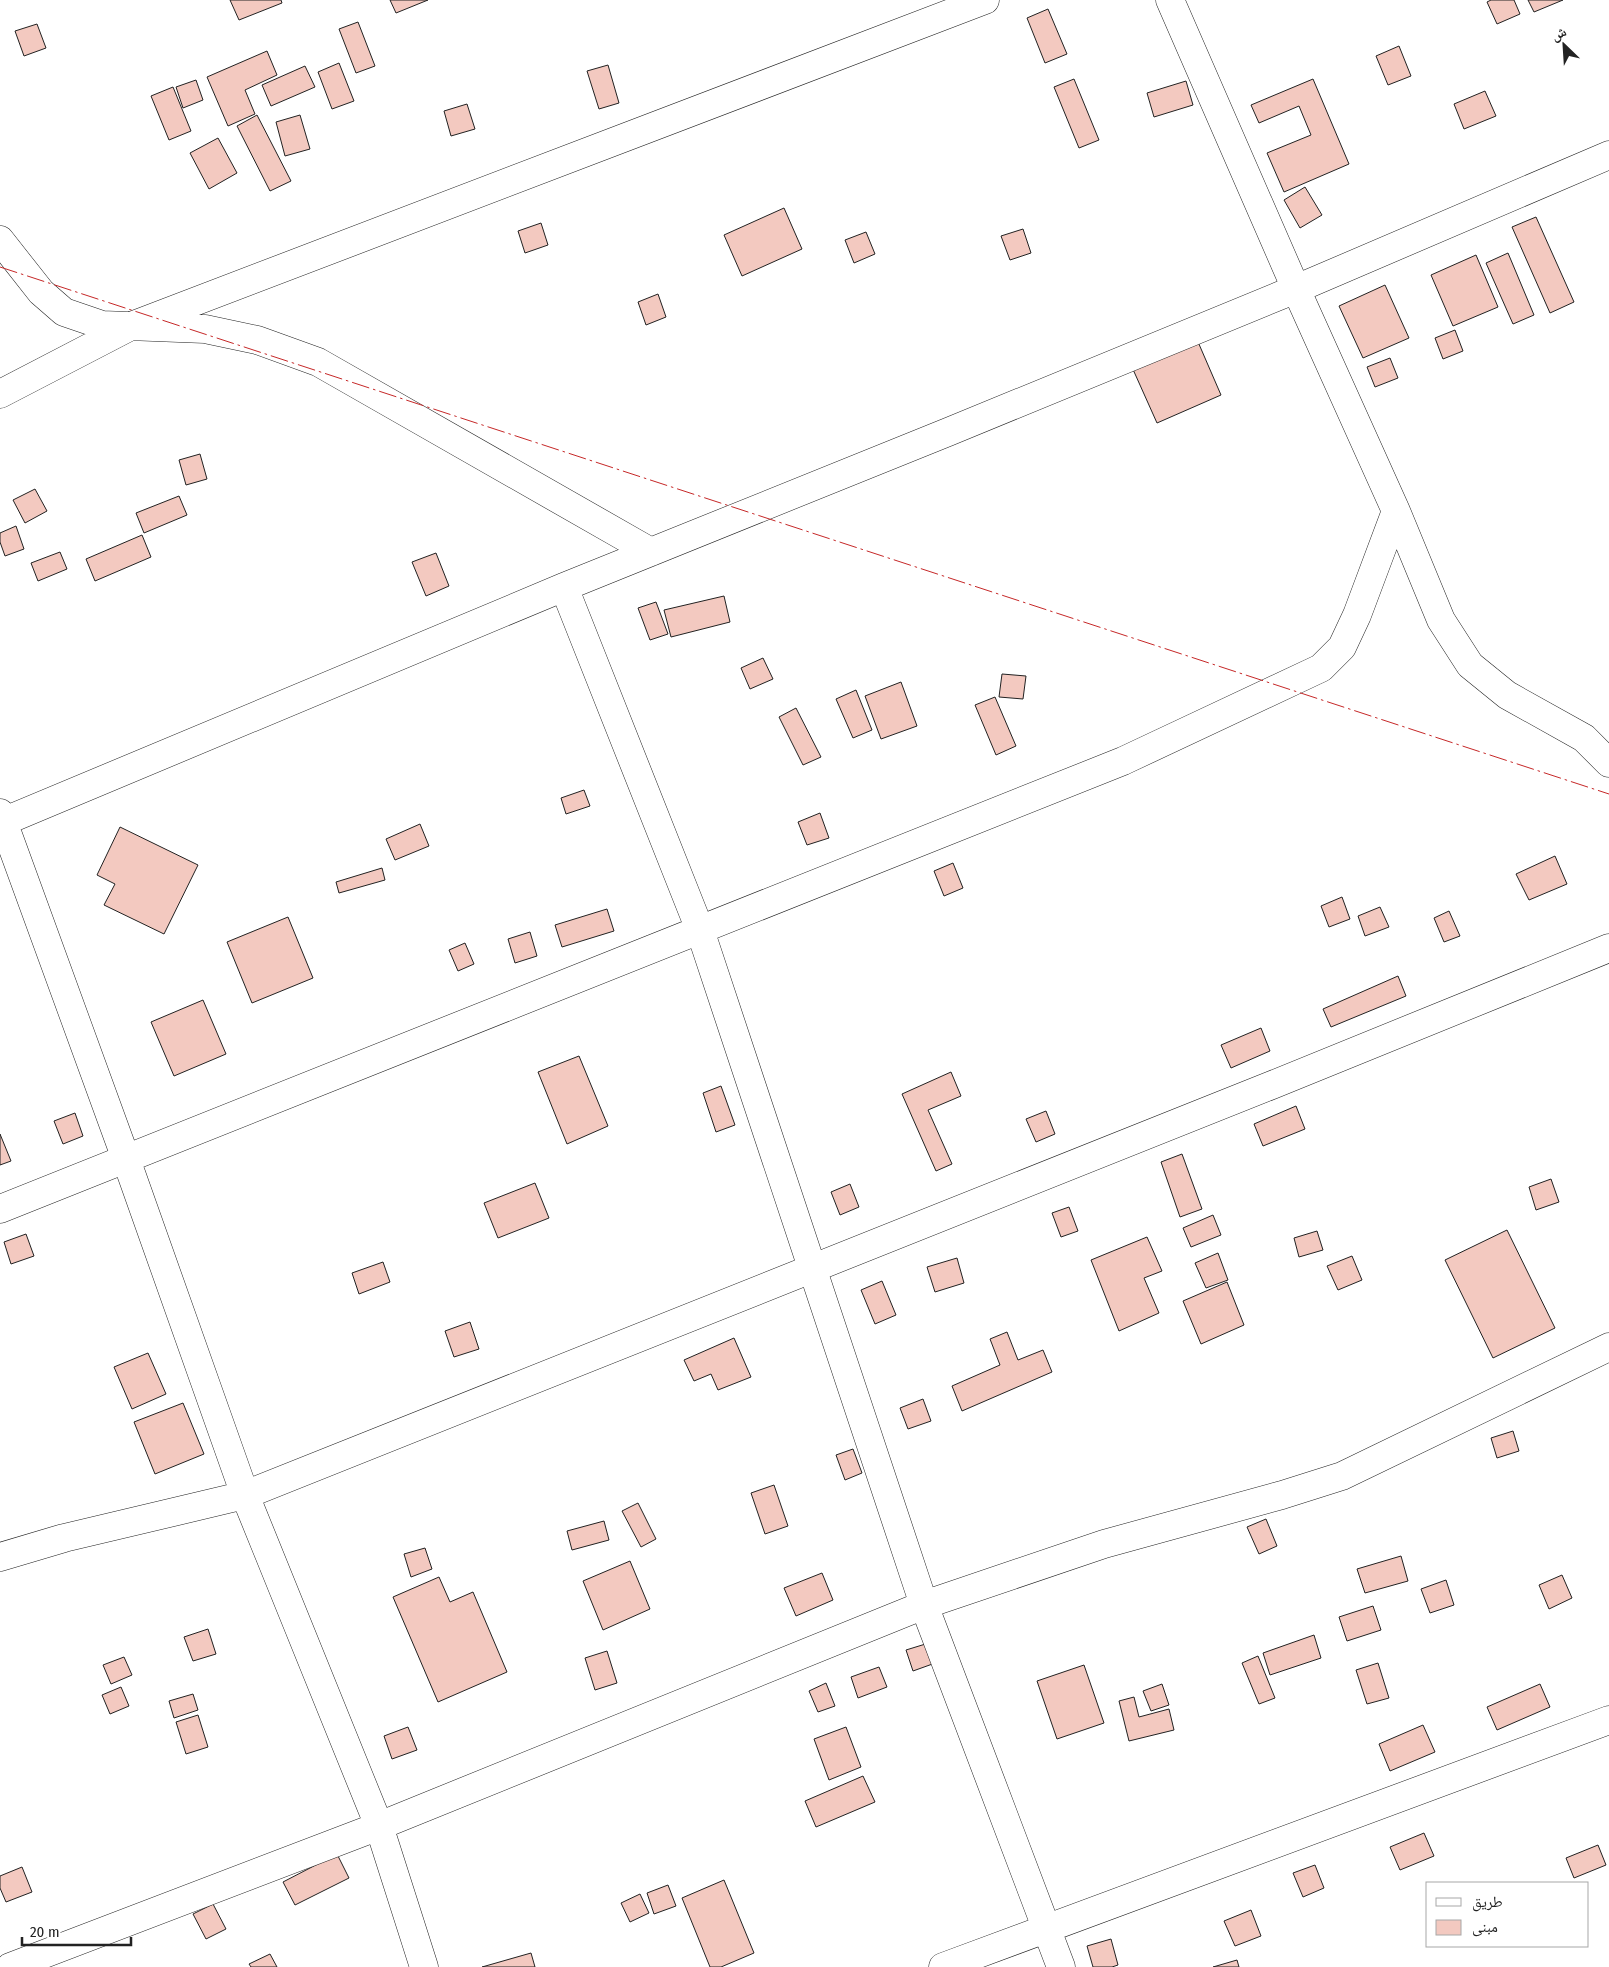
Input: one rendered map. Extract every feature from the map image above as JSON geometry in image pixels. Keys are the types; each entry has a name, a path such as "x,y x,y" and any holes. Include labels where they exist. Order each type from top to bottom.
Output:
{"street":[{"path":"1,393 131,326 985,0"},
{"path":"1170,0 1296,289 1396,511 1441,620 1470,666 1507,695 1584,738 1609,762"},
{"path":"424,1967 379,1826 245,1495 126,1159 1,819 1296,289 1609,155"},
{"path":"0,240 41,292 64,312 102,325 205,328 258,340 318,362 651,552"},
{"path":"0,1209 1123,761 1321,668 1342,646 1357,615 1396,511"},
{"path":"564,587 700,930 814,1268 924,1605 1061,1967"},
{"path":"0,1557 64,1538 245,1495 1609,948"},
{"path":"10,1967 379,1826 924,1605 1104,1544 1282,1495 1342,1476 1609,1347"},
{"path":"943,1967 1609,1720"}],"building":[{"path":"230,0 281,0 282,3 239,20"},
{"path":"390,0 428,0 396,13"},
{"path":"1491,0 1514,0 1520,14 1497,24 1487,2"},
{"path":"1528,0 1563,0 1534,12"},
{"path":"1048,9 1067,54 1045,63 1027,18"},
{"path":"358,22 375,66 356,73 339,29"},
{"path":"37,24 46,48 24,56 15,31"},
{"path":"1399,46 1411,76 1388,85 1376,56"},
{"path":"267,51 277,75 245,90 255,114 228,126 207,77"},
{"path":"339,63 354,101 332,109 318,72"},
{"path":"608,65 619,103 599,109 587,71"},
{"path":"305,66 315,87 271,106 262,85"},
{"path":"1074,79 1099,140 1079,148 1054,87"},
{"path":"1313,79 1349,164 1284,192 1267,153 1311,135 1299,106 1259,123 1251,105"},
{"path":"196,80 203,100 183,108 176,87"},
{"path":"1186,81 1193,105 1154,117 1147,93"},
{"path":"173,87 191,131 169,140 151,96"},
{"path":"1485,91 1496,116 1464,129 1454,104"},
{"path":"467,104 475,129 451,136 444,111"},
{"path":"257,115 291,181 270,191 237,126"},
{"path":"300,115 310,149 285,156 276,122"},
{"path":"218,138 237,173 209,189 190,153"},
{"path":"1305,187 1322,215 1300,228 1284,200"},
{"path":"784,208 802,249 742,276 724,235"},
{"path":"1536,217 1574,302 1550,313 1512,227"},
{"path":"541,223 548,245 525,253 518,231"},
{"path":"1023,229 1031,253 1010,260 1001,236"},
{"path":"866,232 875,254 854,263 845,240"},
{"path":"1508,253 1534,315 1513,324 1486,263"},
{"path":"1476,255 1498,307 1453,326 1431,275"},
{"path":"1385,285 1409,338 1363,358 1339,306"},
{"path":"658,294 666,317 646,325 638,302"},
{"path":"1192,328 1221,395 1157,423 1127,356"},
{"path":"1455,330 1463,351 1443,359 1435,338"},
{"path":"1390,358 1398,378 1375,387 1367,367"},
{"path":"200,454 207,479 186,485 179,460"},
{"path":"35,489 47,511 25,523 13,500"},
{"path":"179,496 187,515 144,533 136,513"},
{"path":"16,526 24,549 5,556 0,542 0,533"},
{"path":"142,535 151,557 95,581 86,559"},
{"path":"60,552 67,569 38,581 31,563"},
{"path":"436,553 449,586 426,596 412,562"},
{"path":"724,596 730,622 671,637 664,610"},
{"path":"656,602 668,634 650,640 638,608"},
{"path":"763,658 773,679 750,689 741,668"},
{"path":"1002,674 1026,676 1023,699 999,697"},
{"path":"901,682 917,726 881,739 865,696"},
{"path":"856,690 872,730 853,738 836,699"},
{"path":"995,697 1016,746 996,755 975,705"},
{"path":"796,708 821,757 803,765 779,717"},
{"path":"584,790 590,806 566,814 561,798"},
{"path":"820,813 829,838 807,845 798,822"},
{"path":"420,824 429,846 395,860 386,839"},
{"path":"120,827 198,865 164,934 104,905 115,884 97,875"},
{"path":"1555,856 1567,884 1529,900 1516,874"},
{"path":"953,863 963,888 944,896 934,871"},
{"path":"382,868 385,880 339,893 336,882"},
{"path":"1342,897 1350,919 1329,927 1321,906"},
{"path":"1380,907 1389,927 1365,936 1358,916"},
{"path":"607,909 614,931 562,947 555,925"},
{"path":"1449,911 1460,936 1444,942 1434,918"},
{"path":"288,917 313,978 252,1003 227,942"},
{"path":"530,932 537,956 515,963 508,939"},
{"path":"465,943 474,964 458,971 449,950"},
{"path":"1398,976 1406,996 1331,1027 1323,1009"},
{"path":"203,1000 226,1054 174,1076 151,1022"},
{"path":"1261,1028 1270,1051 1231,1068 1221,1045"},
{"path":"579,1056 608,1126 567,1144 538,1072"},
{"path":"951,1072 961,1096 928,1110 952,1164 936,1171 902,1094"},
{"path":"721,1086 735,1125 716,1132 703,1093"},
{"path":"1296,1106 1305,1129 1263,1146 1254,1124"},
{"path":"1046,1111 1055,1134 1036,1142 1026,1119"},
{"path":"75,1113 83,1136 63,1144 54,1121"},
{"path":"0,1134 11,1161 0,1165"},
{"path":"1182,1154 1202,1209 1180,1217 1161,1162"},
{"path":"1551,1179 1559,1202 1536,1210 1529,1187"},
{"path":"535,1183 549,1218 498,1238 484,1203"},
{"path":"850,1184 859,1207 840,1215 831,1192"},
{"path":"1069,1207 1078,1231 1061,1237 1052,1213"},
{"path":"1213,1215 1221,1235 1191,1247 1183,1228"},
{"path":"1507,1230 1555,1328 1493,1358 1445,1260"},
{"path":"1317,1231 1323,1250 1299,1257 1294,1238"},
{"path":"26,1234 34,1256 11,1264 4,1242"},
{"path":"1147,1237 1162,1271 1144,1278 1159,1313 1119,1331 1091,1260"},
{"path":"1218,1253 1228,1280 1206,1288 1195,1263"},
{"path":"1352,1256 1362,1280 1338,1290 1327,1266"},
{"path":"957,1258 964,1283 935,1292 927,1267"},
{"path":"383,1262 390,1282 359,1294 352,1273"},
{"path":"882,1281 896,1315 875,1324 861,1290"},
{"path":"1227,1282 1244,1325 1201,1344 1183,1301"},
{"path":"470,1322 479,1349 454,1357 445,1331"},
{"path":"1007,1332 1018,1360 1043,1350 1052,1372 962,1411 952,1386 1000,1365 990,1339"},
{"path":"734,1338 751,1377 718,1390 711,1374 694,1381 684,1360"},
{"path":"148,1353 166,1394 132,1409 114,1367"},
{"path":"923,1399 931,1421 908,1429 900,1408"},
{"path":"183,1403 204,1454 155,1474 134,1422"},
{"path":"1513,1431 1519,1451 1497,1458 1491,1438"},
{"path":"853,1449 862,1473 845,1480 836,1455"},
{"path":"774,1485 788,1526 765,1534 751,1493"},
{"path":"638,1503 656,1539 641,1547 622,1511"},
{"path":"1266,1519 1277,1546 1259,1554 1247,1527"},
{"path":"604,1521 609,1540 572,1550 567,1531"},
{"path":"425,1548 432,1569 411,1577 404,1554"},
{"path":"1401,1556 1408,1581 1365,1593 1357,1569"},
{"path":"630,1561 650,1609 603,1630 583,1581"},
{"path":"822,1573 833,1600 796,1616 784,1588"},
{"path":"1562,1575 1572,1598 1549,1609 1539,1585"},
{"path":"439,1577 450,1602 473,1592 507,1672 438,1702 393,1597"},
{"path":"1446,1580 1454,1605 1430,1613 1421,1589"},
{"path":"1373,1606 1381,1630 1347,1641 1339,1617"},
{"path":"208,1629 216,1654 193,1661 184,1637"},
{"path":"1314,1635 1321,1658 1270,1675 1263,1653"},
{"path":"932,1642 938,1662 913,1671 906,1650"},
{"path":"607,1651 617,1683 595,1690 585,1658"},
{"path":"1258,1656 1275,1698 1259,1704 1242,1663"},
{"path":"124,1657 132,1675 111,1684 103,1665"},
{"path":"1378,1663 1389,1698 1367,1704 1356,1670"},
{"path":"1084,1665 1104,1723 1057,1739 1037,1681"},
{"path":"879,1667 887,1687 858,1698 851,1677"},
{"path":"826,1683 835,1706 818,1712 809,1691"},
{"path":"1162,1684 1169,1705 1151,1711 1143,1691"},
{"path":"1540,1684 1550,1707 1497,1730 1487,1707"},
{"path":"121,1687 129,1706 110,1714 102,1695"},
{"path":"193,1694 198,1710 174,1718 169,1701"},
{"path":"1134,1697 1139,1717 1169,1709 1174,1730 1129,1741 1119,1701"},
{"path":"198,1715 208,1747 186,1754 176,1722"},
{"path":"1423,1725 1435,1752 1390,1771 1379,1744"},
{"path":"408,1727 417,1750 392,1759 384,1736"},
{"path":"846,1727 861,1767 829,1780 814,1739"},
{"path":"863,1776 875,1802 816,1827 805,1801"},
{"path":"1424,1833 1434,1856 1400,1870 1390,1847"},
{"path":"1598,1845 1606,1865 1574,1878 1566,1858"},
{"path":"337,1854 349,1878 295,1905 283,1882"},
{"path":"1315,1865 1324,1888 1303,1897 1293,1873"},
{"path":"22,1867 32,1892 6,1902 0,1888 0,1876"},
{"path":"724,1880 754,1953 721,1967 710,1967 682,1898"},
{"path":"668,1885 676,1906 654,1914 647,1893"},
{"path":"640,1894 649,1913 630,1922 621,1903"},
{"path":"213,1904 226,1929 206,1939 193,1914"},
{"path":"1251,1910 1261,1936 1235,1946 1224,1921"},
{"path":"1111,1939 1118,1965 1112,1967 1093,1967 1087,1946"},
{"path":"531,1953 535,1967 482,1967"},
{"path":"270,1954 277,1967 251,1967 249,1964"},
{"path":"1237,1960 1239,1967 1213,1967"}],"power":[{"path":"0,267 1609,794"}]}
